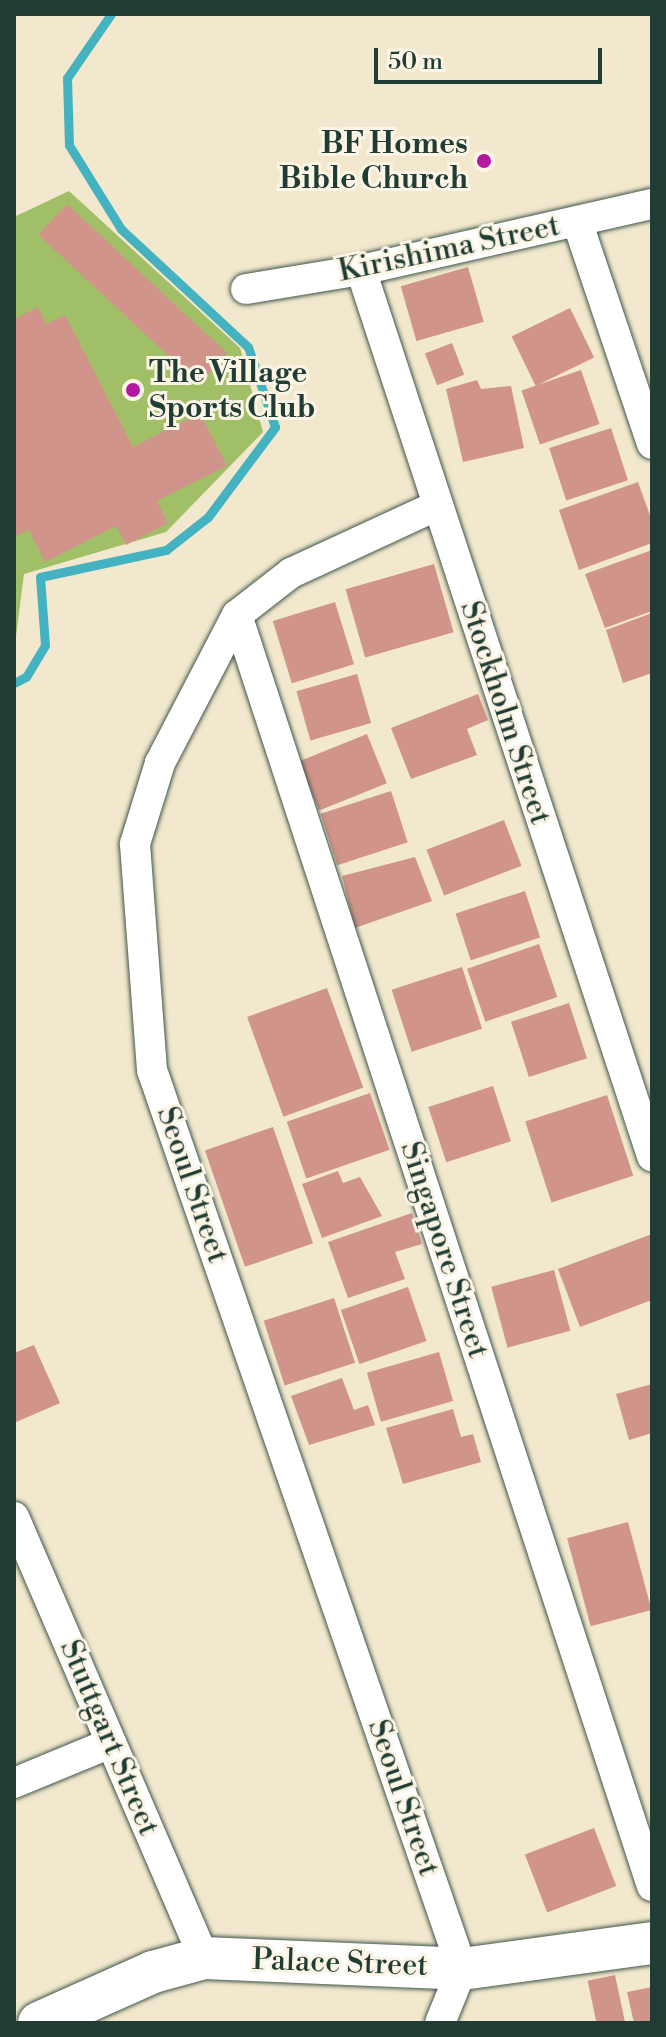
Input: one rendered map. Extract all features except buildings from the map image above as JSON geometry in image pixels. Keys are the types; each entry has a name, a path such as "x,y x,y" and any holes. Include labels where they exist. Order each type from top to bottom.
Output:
{"street":[{"name":"Kirishima Street","path":"246,289 361,270 652,204"},
{"path":"577,221 652,444"},
{"name":"Stockholm Street","path":"361,270 652,1156"},
{"name":"Seoul Street","path":"436,506 291,573 237,615 160,763 135,844 152,1070 462,1969"},
{"name":"Singapore Street","path":"237,615 652,1886"},
{"name":"Stuttgart Street","path":"14,1518 204,1958"},
{"path":"14,1783 111,1743"},
{"name":"Palace Street","path":"39,2023 153,1972 204,1958 462,1969 652,1943"},
{"path":"440,2023 462,1969"}],"green space":[{"name":"The Village Sports Club","path":"69,191 240,348 263,432 166,532 24,574 14,652 14,217"}],"waterway":[{"path":"14,683 26,677 45,645 40,577 166,550 208,517 275,427 248,347 121,229 69,145 67,78 111,14"}],"place":[{"name":"BF Homes Bible Church","path":"484,161"},
{"name":"The Village Sports Club","path":"133,390"}]}
